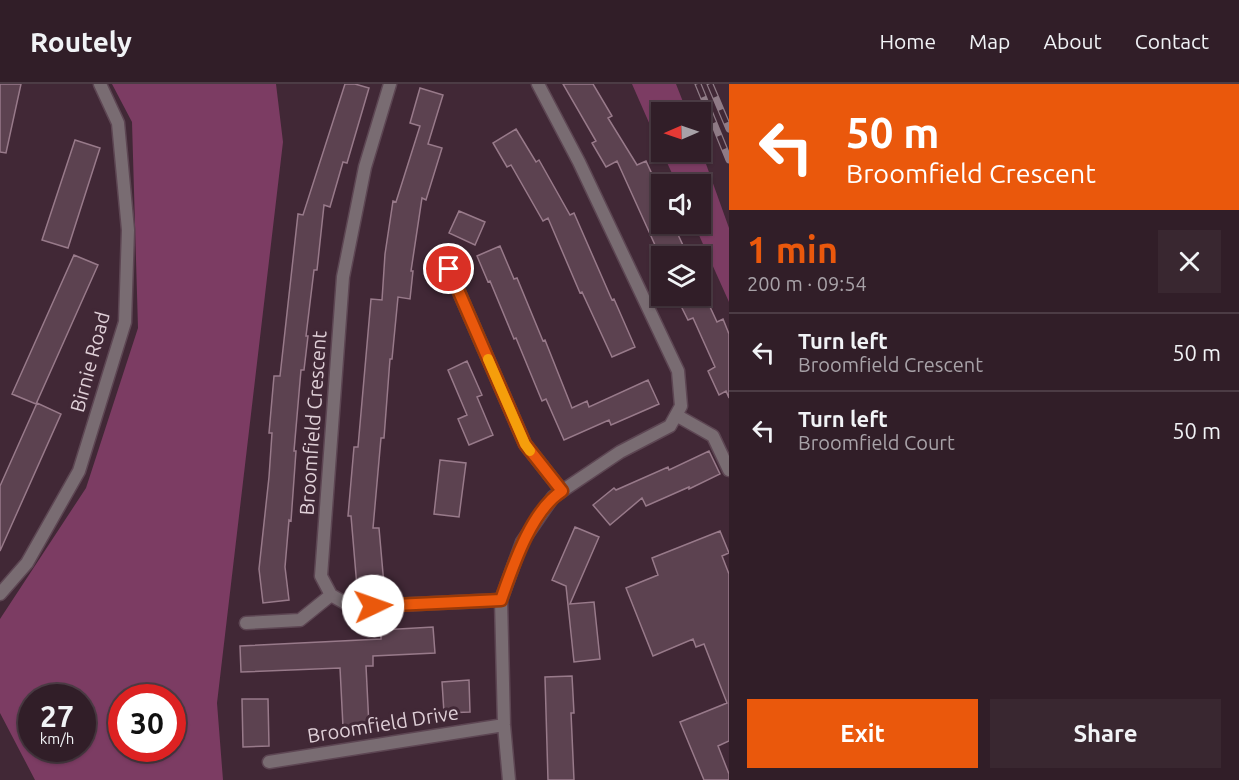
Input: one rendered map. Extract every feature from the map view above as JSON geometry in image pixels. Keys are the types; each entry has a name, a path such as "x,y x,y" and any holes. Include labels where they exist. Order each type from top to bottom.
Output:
{"street":[{"name":"Birnie Road","path":"0,594 27,563 79,471 125,322 128,230 118,123 100,84"},
{"name":"Broomfield Crescent","path":"331,595 321,576 343,277 365,167 390,84"},
{"path":"509,780 504,725 501,600 522,542 553,497 620,452 670,426 681,406 678,371 579,162 537,84"},
{"path":"449,269 525,444 562,491"},
{"path":"676,415 713,436 729,470"},
{"path":"246,623 300,620 331,595 352,607 501,600"},
{"name":"Broomfield Drive","path":"269,762 504,725"}],"shaded area":[{"path":"112,84 276,84 283,142 217,703 223,780 35,780 26,762 96,762 96,684 18,684 18,747 0,713 0,619 86,488 138,328 132,122"},
{"path":"632,84 676,84 683,102 651,102 651,127"},
{"path":"667,162 705,162 710,174 672,174"},
{"path":"711,178 729,228 729,302 711,262 711,246 704,246 698,234 711,234"}],"building":[{"path":"0,84 21,84 6,153 0,152"},
{"path":"345,84 369,88 347,163 343,162 330,207 324,205 317,270 314,270 306,336 308,336 304,370 301,370 291,521 289,520 285,567 289,600 263,603 259,569 269,477 272,433 269,433 274,376 280,376 298,214 303,215"},
{"path":"563,84 593,84 612,116 608,118 637,165 646,161 652,174 651,234 678,234 683,246 655,246 617,161 606,167 592,143 596,141"},
{"path":"420,88 443,95 428,144 442,148 426,200 422,198 411,271 413,271 410,299 398,297 373,528 379,528 384,585 357,587 351,516 348,516 354,447 358,447 371,299 382,300 385,254 393,201 396,202 420,126 410,123"},
{"path":"516,129 536,162 539,160 570,215 574,213 635,347 612,357 582,292 580,293 548,218 543,221 511,165 507,167 493,143"},
{"path":"75,140 100,148 68,248 42,240"},
{"path":"459,211 485,222 475,245 449,233"},
{"path":"500,246 514,279 517,278 543,341 545,340 572,408 587,401 589,407 648,380 659,404 611,425 609,420 564,440 546,399 542,401 516,338 514,339 477,256"},
{"path":"74,255 98,265 36,404 12,394"},
{"path":"681,306 710,306 717,322 723,319 729,334 729,398 726,391 719,395 708,371 715,367 693,318 688,320"},
{"path":"467,361 482,395 477,397 493,435 469,445 458,419 467,415 448,370"},
{"path":"37,403 61,414 0,551 0,486"},
{"path":"709,451 720,474 689,489 689,487 646,506 642,498 610,525 593,505 614,488 616,490 668,467 669,470"},
{"path":"440,460 466,463 459,517 434,514"},
{"path":"575,527 599,537 570,604 594,602 600,659 574,662 566,586 552,580"},
{"path":"720,531 729,553 722,556 729,574 729,741 718,746 729,774 729,780 704,780 680,722 727,703 704,644 696,647 693,639 653,656 626,588 658,575 652,558"},
{"path":"433,627 435,653 373,656 373,666 366,666 369,726 343,727 340,668 241,672 240,646 381,639 381,630"},
{"path":"572,676 574,780 548,780 545,677"},
{"path":"469,680 470,712 444,713 442,682"},
{"path":"242,699 268,699 269,746 243,747"}],"railway":[{"path":"698,84 729,160"},
{"path":"710,84 729,129"}],"slow traffic":[{"path":"488,359 530,451"}],"route":[{"path":"373,606 501,600 522,542 553,497 562,491 525,444 449,269"}]}
